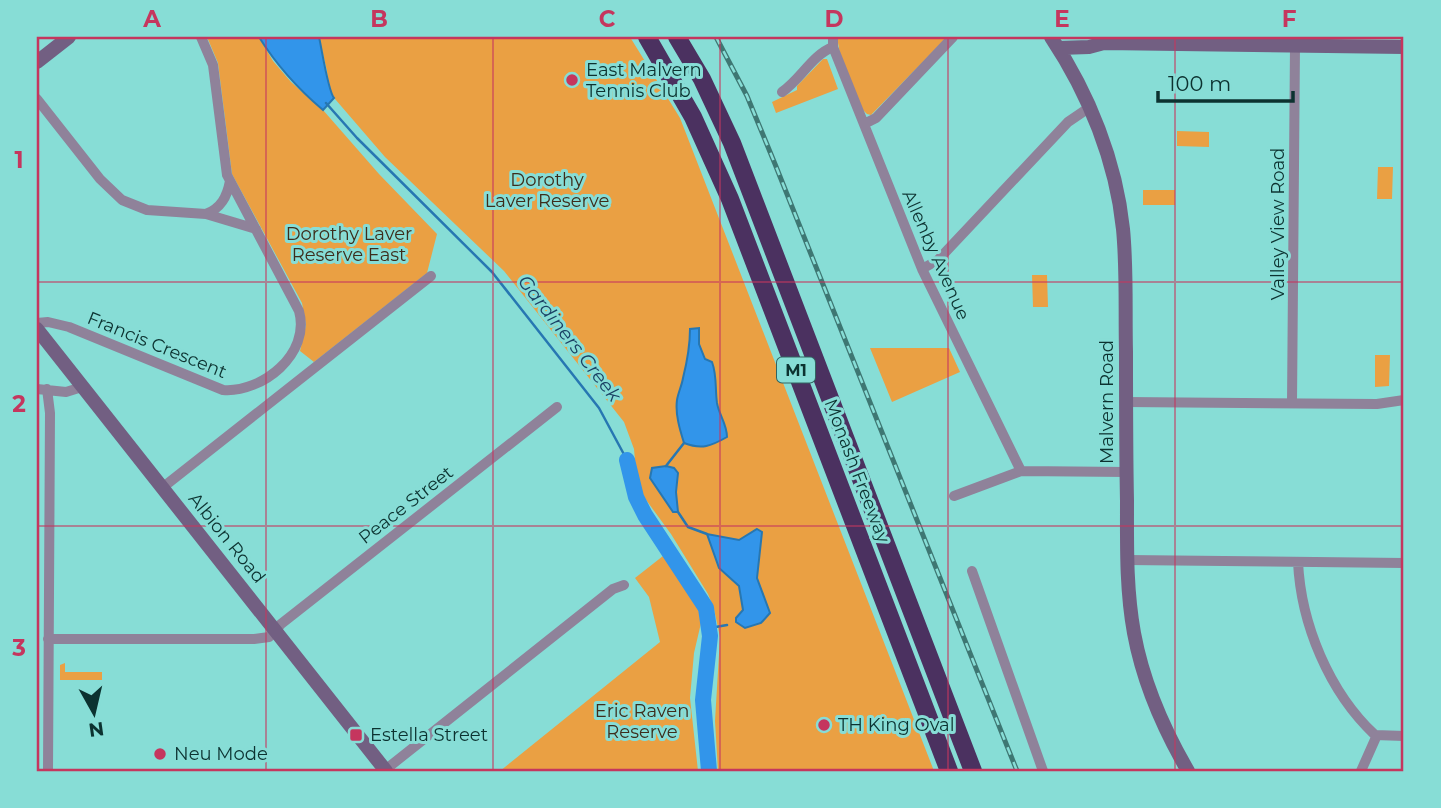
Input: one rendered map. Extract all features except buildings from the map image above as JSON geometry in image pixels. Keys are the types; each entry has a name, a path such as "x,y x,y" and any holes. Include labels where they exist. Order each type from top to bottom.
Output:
{"highway":[{"name":"Monash Freeway","path":"647,37 693,117 730,199 949,771"},
{"name":"Monash Freeway","path":"677,37 708,90 741,166 973,771"}],"main road":[{"path":"39,57 69,37"},
{"path":"1054,41 1089,47 1104,43 1156,40 1295,46 1344,42 1404,47"},
{"name":"Malvern Road","path":"1054,41 1090,107 1111,168 1123,226 1127,559 1131,616 1142,667 1159,716 1188,771"},
{"name":"Albion Road","path":"37,329 386,771"}],"street":[{"name":"Francis Crescent","path":"37,323 48,322 69,327 216,389 229,391 250,387 289,358 302,323 290,291 230,181 214,65 201,37"},
{"path":"864,124 876,118 953,37"},
{"name":"Allenby Avenue","path":"782,92 795,83 833,42 922,269 1021,471"},
{"name":"Valley View Road","path":"1292,403 1295,46"},
{"path":"37,99 100,180 122,200 147,210 206,215 256,229"},
{"path":"922,269 938,260 1068,122 1090,107"},
{"path":"206,215 222,203 230,181"},
{"path":"162,488 431,276"},
{"path":"48,771 48,389 66,392 78,381"},
{"path":"1126,402 1385,404 1404,400"},
{"name":"Peace Street","path":"275,630 557,407"},
{"path":"954,496 1021,471 1126,472"},
{"path":"1127,559 1404,563"},
{"path":"1298,562 1304,608 1322,659 1348,702 1377,736 1404,736"},
{"path":"972,571 1043,771"},
{"path":"386,771 614,589 624,585"},
{"path":"48,639 261,639 272,635 275,630"},
{"path":"1361,771 1377,736"}],"green space":[{"name":"Dorothy Laver Reserve East","path":"207,37 259,37 273,61 291,82 323,110 437,234 427,273 314,362 300,351 306,325 302,303 232,174 218,63"},
{"name":"Dorothy Laver Reserve","path":"319,37 630,37 680,118 934,771 718,771 715,721 720,637 714,609 708,594 671,534 641,493 637,482 634,449 624,422 504,271 385,157 329,92"},
{"path":"837,37 947,37 871,115 862,109 840,54"},
{"path":"823,59 827,59 838,89 776,113 772,102 797,90 797,86"},
{"path":"1177,131 1209,132 1209,147 1177,146"},
{"path":"1378,167 1393,167 1392,199 1377,199"},
{"path":"1143,190 1175,190 1175,205 1143,205"},
{"path":"1032,275 1047,275 1048,307 1033,307"},
{"path":"870,348 949,348 960,372 892,402"},
{"path":"1375,355 1390,355 1389,386 1375,387"},
{"name":"Eric Raven Reserve","path":"663,556 699,607 701,623 694,653 690,698 698,771 500,771 660,642 649,597 635,578"},
{"path":"65,663 65,672 102,672 102,680 60,680 60,665"}],"water":[{"path":"259,37 319,37 327,79 334,98 323,110 288,76"},
{"path":"699,328 699,344 705,359 712,362 714,367 717,403 727,437 701,447 684,443 677,405 687,360 690,329"},
{"path":"652,468 674,468 678,473 678,512 673,512 650,478"},
{"path":"757,529 762,532 757,578 770,613 761,623 745,628 736,622 743,610 739,586 719,568 707,534 739,540"}],"waterway":[{"name":"Gardiners Creek","path":"326,103 357,138 492,272 599,408 627,460"},
{"path":"666,466 684,443"},
{"name":"Gardiners Creek","path":"627,460 636,497 645,515 706,608 710,636 703,700 709,771"},
{"path":"678,512 688,527 707,534"},
{"path":"710,628 727,625"}],"railway":[{"path":"716,37 747,96 775,164 1017,771"}],"place":[{"name":"East Malvern Tennis Club","path":"572,80"},
{"name":"TH King Oval","path":"824,725"},
{"name":"Estella Street","path":"356,735"},
{"name":"Neu Mode","path":"160,754"}]}
